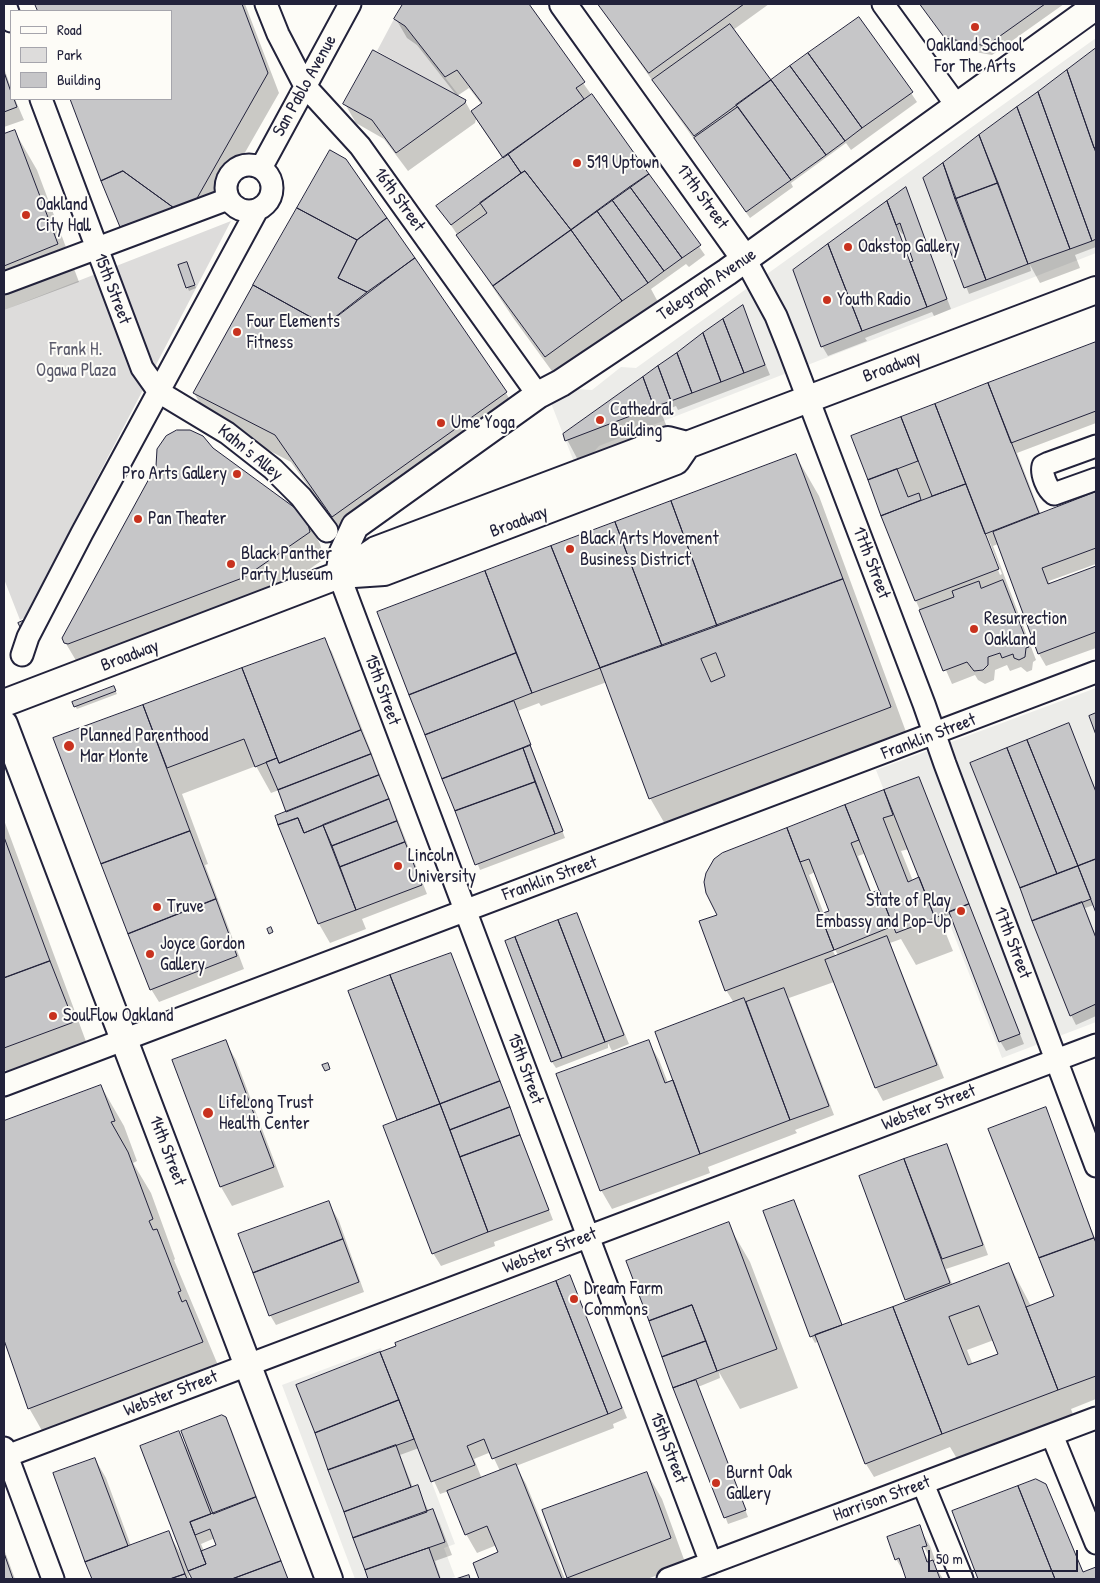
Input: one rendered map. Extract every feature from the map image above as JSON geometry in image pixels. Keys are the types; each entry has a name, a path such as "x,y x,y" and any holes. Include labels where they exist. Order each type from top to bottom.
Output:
{"main road":[{"name":"17th Street","path":"563,4 745,259"},
{"name":"Telegraph Avenue","path":"339,575 343,552 355,526 538,395 561,383 745,259 1096,6"},
{"name":"Broadway","path":"4,704 339,575 376,550 594,467 668,440 687,445 1096,290"},
{"name":"14th Street","path":"4,724 329,1579"}],"street":[{"path":"5,4 10,18"},
{"name":"16th Street","path":"266,4 278,34 305,86 360,146 538,395"},
{"name":"San Pablo Avenue","path":"261,168 350,4"},
{"path":"883,4 957,106"},
{"name":"15th Street","path":"41,100 142,368 158,392"},
{"path":"25,641 257,210 269,201 272,194 271,179 261,168 248,165 236,169 228,179 226,186 228,199 232,204 244,211 257,210"},
{"path":"4,283 228,199"},
{"name":"17th Street","path":"745,259 776,316 935,734 1096,1166"},
{"name":"Kahn's Alley","path":"158,392 210,421 259,457 301,497 327,531"},
{"path":"1096,446 1044,466 1042,471 1049,491 1054,494 1096,479"},
{"name":"15th Street","path":"339,575 711,1563"},
{"name":"Franklin Street","path":"4,1085 1096,672"},
{"name":"Webster Street","path":"5,1454 1096,1045"},
{"name":"Harrison Street","path":"668,1579 1096,1418"},
{"path":"1052,1435 1096,1543"},
{"path":"5,1454 53,1579"},
{"path":"923,1484 962,1579"}],"shaded area":[{"path":"1096,38 1096,253 599,446 592,454 574,462 551,403 578,389 592,390 621,367 636,368"},
{"path":"1096,688 1096,859 1078,866 1096,913 1096,1022 1002,1058 947,917 935,921 876,770"},
{"path":"381,1348 455,1544 444,1548 455,1577 448,1579 355,1579 282,1385"}],"green space":[{"path":"394,19 405,26 461,98 377,51"},
{"name":"Frank H. Ogawa Plaza","path":"231,221 24,618 20,620 4,579 4,310"}],"building":[{"path":"35,4 242,4 268,73 196,200 174,208 123,171 101,181 70,100 172,100 172,10 38,10"},
{"path":"403,4 529,4 585,82 576,88 584,99 503,158 471,111 482,103 457,70 445,77 405,26 394,19"},
{"path":"598,4 744,4 649,73"},
{"name":"Oakland School For The Arts","path":"920,4 1045,4 986,46 945,38"},
{"path":"859,17 913,92 862,128 808,53"},
{"path":"730,24 771,80 694,136 652,80"},
{"path":"1096,48 1096,147 1094,148 1067,70"},
{"path":"373,50 466,100 465,103 396,153 372,120 343,104"},
{"path":"808,53 862,128 845,141 790,66"},
{"path":"790,66 845,141 826,155 771,80"},
{"path":"1067,70 1096,153 1096,239 1092,241 1038,92"},
{"path":"4,72 10,89 10,100 14,100 17,107 4,112"},
{"path":"771,80 826,155 791,180 736,105"},
{"path":"1038,92 1092,241 1070,249 1017,107"},
{"name":"519 Uptown","path":"592,94 649,174 571,230 525,171 521,173 508,154"},
{"path":"738,107 791,180 746,212 694,138"},
{"path":"1017,107 1070,249 1028,264 979,135"},
{"name":"Oakland City Hall","path":"15,130 58,244 4,266 4,134"},
{"path":"979,135 998,183 955,199 943,163"},
{"path":"330,150 346,159 387,218 357,240 297,208"},
{"path":"508,154 521,173 451,225 436,206"},
{"path":"943,163 986,280 964,288 923,178"},
{"path":"123,171 174,208 120,227 101,181"},
{"path":"525,171 571,230 493,286 456,235 487,213 480,203"},
{"path":"649,174 701,245 682,258 630,187"},
{"path":"998,183 1028,264 986,280 955,199"},
{"path":"630,187 682,258 664,271 612,200"},
{"path":"906,187 947,299 927,307 910,262 913,261 900,223 896,225 887,201"},
{"path":"612,200 664,271 648,283 597,211"},
{"path":"887,201 927,307 862,331 828,244"},
{"path":"297,208 357,240 338,278 367,292 325,325 253,285"},
{"path":"597,211 648,283 622,301 571,230"},
{"path":"387,218 415,258 367,292 338,278 357,240"},
{"path":"571,230 622,301 545,357 493,286"},
{"name":"Youth Radio","path":"828,244 862,331 821,347 793,270"},
{"path":"415,258 507,392 332,517 275,435 193,393 253,285 325,325"},
{"path":"187,262 195,285 186,288 178,265"},
{"path":"743,305 765,365 744,373 723,319"},
{"path":"723,319 744,373 721,382 703,333"},
{"path":"703,333 721,382 692,393 677,353"},
{"path":"1096,342 1096,411 1011,443 988,383"},
{"path":"677,353 692,393 671,401 658,366"},
{"path":"658,366 671,401 654,407 643,377"},
{"name":"Cathedral Building","path":"643,377 654,407 565,441 563,434"},
{"path":"988,383 1039,513 985,534 935,404"},
{"path":"935,404 966,484 932,496 901,417"},
{"path":"901,417 918,461 868,480 851,436"},
{"path":"177,430 190,430 203,436 213,448 306,516 310,532 245,577 68,644 64,643 62,638 156,466 157,449 166,436"},
{"path":"796,454 843,579 717,626 671,501"},
{"path":"897,469 908,497 919,493 921,500 881,516 868,480"},
{"path":"966,484 999,569 915,601 881,516"},
{"path":"1096,492 1096,548 1042,568 1048,584 1096,566 1096,632 1038,654 993,532"},
{"path":"671,501 717,626 662,646 615,522"},
{"path":"615,522 662,646 600,668 551,546"},
{"path":"551,546 600,668 532,693 485,571"},
{"path":"485,571 516,653 409,695 377,612"},
{"path":"843,579 891,707 649,799 600,668","holes":["716,653 725,676 711,682 701,659"]},
{"name":"Resurrection Oakland","path":"1003,580 1029,647 1026,648 1025,657 1019,660 1014,658 1013,654 1002,658 1000,653 988,657 988,665 983,670 974,671 967,662 943,671 919,610 954,597 952,591 979,581 981,588"},
{"path":"27,619 22,631 18,623"},
{"path":"325,638 361,730 279,763 242,668"},
{"path":"516,653 532,693 425,735 409,695"},
{"path":"242,668 277,758 255,767 244,739 167,768 143,705"},
{"path":"114,686 116,691 74,707 72,702"},
{"path":"514,701 531,745 442,779 425,735"},
{"path":"143,705 190,831 101,864 53,738"},
{"path":"1096,713 1096,735 1089,716"},
{"path":"1069,723 1096,792 1096,859 1078,866 1027,740"},
{"path":"361,730 371,754 278,790 266,762 277,758 279,763"},
{"path":"1027,740 1078,866 1057,874 1007,748"},
{"path":"530,745 563,831 555,834 523,748"},
{"path":"523,748 535,782 455,811 442,779"},
{"path":"1007,748 1057,874 1020,888 970,763"},
{"path":"371,754 379,775 286,812 278,790"},
{"path":"379,775 389,799 304,833 298,818 278,825 275,816"},
{"path":"919,777 969,904 935,918 884,790"},
{"path":"535,782 555,834 475,865 455,811"},
{"path":"884,790 893,815 883,818 908,882 919,877 935,918 896,933 845,805"},
{"path":"389,799 397,821 332,846 323,825"},
{"path":"845,805 859,840 851,843 871,893 879,890 893,926 834,950 820,914 829,911 809,859 800,862 787,828"},
{"path":"298,818 304,833 323,825 356,910 318,924 278,825"},
{"path":"397,821 405,842 340,867 332,846"},
{"path":"787,828 834,950 725,991 699,921 717,915 706,893 704,882 706,873 714,859 722,853"},
{"path":"190,831 216,899 128,934 101,864"},
{"path":"4,837 50,961 4,978"},
{"name":"Lincoln University","path":"405,842 422,885 356,910 340,867"},
{"path":"1096,859 1096,913 1078,866"},
{"path":"1078,866 1091,899 1032,921 1020,888"},
{"path":"216,899 237,956 150,990 128,934"},
{"path":"1082,902 1096,938 1096,1004 1070,1016 1032,921"},
{"path":"969,904 1020,1034 999,1042 949,912"},
{"path":"577,913 624,1035 605,1042 558,920"},
{"path":"558,920 605,1042 562,1058 515,937"},
{"path":"271,927 273,932 269,934 267,929"},
{"path":"887,936 937,1065 875,1088 825,960"},
{"path":"515,937 562,1058 551,1062 505,941"},
{"path":"451,953 500,1081 440,1104 390,975"},
{"path":"50,961 74,1022 4,1048 4,978"},
{"path":"390,975 440,1104 397,1120 348,991"},
{"path":"784,988 829,1106 790,1120 746,1002"},
{"path":"744,998 790,1120 700,1154 655,1032"},
{"path":"226,1040 274,1167 220,1187 172,1060"},
{"path":"649,1040 665,1083 673,1080 700,1154 600,1191 556,1074"},
{"path":"328,1063 330,1069 325,1071 322,1065"},
{"path":"500,1081 510,1107 450,1130 440,1104"},
{"path":"101,1085 115,1121 111,1122 128,1152 153,1219 149,1221 153,1230 157,1229 181,1291 178,1292 182,1302 186,1300 203,1342 28,1409 4,1340 4,1121"},
{"path":"440,1104 488,1232 432,1254 383,1126"},
{"path":"510,1107 520,1135 460,1157 450,1130"},
{"path":"1046,1107 1094,1238 1039,1258 988,1129"},
{"path":"520,1135 549,1210 488,1232 460,1157"},
{"path":"947,1144 983,1245 942,1259 904,1159"},
{"path":"904,1159 950,1283 905,1300 859,1176"},
{"path":"794,1200 842,1325 810,1337 763,1211"},
{"path":"329,1201 343,1239 253,1273 238,1234"},
{"path":"729,1222 777,1349 717,1371 692,1305 649,1321 626,1261"},
{"path":"1094,1238 1096,1243 1096,1376 1058,1390 1026,1307 1054,1296 1039,1258"},
{"path":"343,1239 359,1282 269,1316 253,1273"},
{"path":"1009,1263 1058,1390 942,1434 893,1307","holes":["979,1306 998,1354 968,1365 949,1317"]},
{"path":"570,1275 622,1408 608,1414 556,1281"},
{"path":"556,1281 608,1414 492,1459 484,1439 467,1446 475,1465 431,1482 380,1352 396,1346 395,1343"},
{"path":"692,1305 706,1341 662,1357 649,1321"},
{"path":"893,1307 942,1434 865,1464 815,1335"},
{"path":"706,1341 717,1371 673,1388 662,1357"},
{"path":"380,1352 399,1400 315,1433 296,1385"},
{"path":"696,1380 746,1510 724,1518 673,1388"},
{"path":"399,1400 414,1439 328,1470 315,1433"},
{"path":"222,1415 226,1417 256,1497 213,1514 181,1431"},
{"path":"179,1431 211,1514 190,1522 206,1564 188,1571 140,1446"},
{"path":"396,1445 411,1487 344,1512 328,1470"},
{"path":"95,1458 128,1546 85,1562 53,1473"},
{"path":"516,1464 562,1579 479,1579 473,1563 498,1552 487,1526 465,1535 447,1491"},
{"path":"647,1472 671,1538 567,1578 542,1510"},
{"path":"1036,1479 1046,1484 1083,1572 1096,1567 1096,1579 1055,1579 1018,1486"},
{"path":"418,1485 427,1512 353,1538 344,1512"},
{"path":"1018,1486 1055,1579 978,1579 952,1511"},
{"path":"256,1497 281,1561 232,1579 192,1579 188,1571 206,1564 201,1551 216,1545 210,1529 195,1535 190,1522"},
{"path":"433,1509 445,1542 365,1570 353,1538"},
{"path":"920,1525 927,1546 922,1547 927,1562 933,1560 940,1579 906,1579 899,1558 895,1560 887,1537"},
{"path":"169,1531 185,1574 170,1579 92,1579 85,1562"},
{"path":"429,1548 440,1579 368,1579 365,1570"},
{"path":"4,1553 13,1579 4,1579"},
{"path":"281,1561 288,1579 232,1579"},
{"path":"185,1574 187,1579 170,1579"},
{"path":"469,1575 470,1579 456,1579"}],"place":[{"name":"Oakland School For The Arts","path":"975,27"},
{"name":"519 Uptown","path":"577,163"},
{"name":"Oakland City Hall","path":"26,215"},
{"name":"Oakstop Gallery","path":"848,247"},
{"name":"Youth Radio","path":"827,300"},
{"name":"Four Elements Fitness","path":"237,332"},
{"name":"Cathedral Building","path":"600,420"},
{"name":"Ume Yoga","path":"441,423"},
{"name":"Pro Arts Gallery","path":"237,474"},
{"name":"Pan Theater","path":"138,519"},
{"name":"Black Arts Movement Business District","path":"570,549"},
{"name":"Black Panther Party Museum","path":"231,564"},
{"name":"Resurrection Oakland","path":"974,629"},
{"name":"Planned Parenthood Mar Monte","path":"69,746"},
{"name":"Lincoln University","path":"398,866"},
{"name":"Truve","path":"157,907"},
{"name":"State of Play Embassy and Pop-Up","path":"961,911"},
{"name":"Joyce Gordon Gallery","path":"150,954"},
{"name":"SoulFlow Oakland","path":"53,1016"},
{"name":"LifeLong Trust Health Center","path":"208,1113"},
{"name":"Dream Farm Commons","path":"574,1299"},
{"name":"Burnt Oak Gallery","path":"716,1483"}]}
